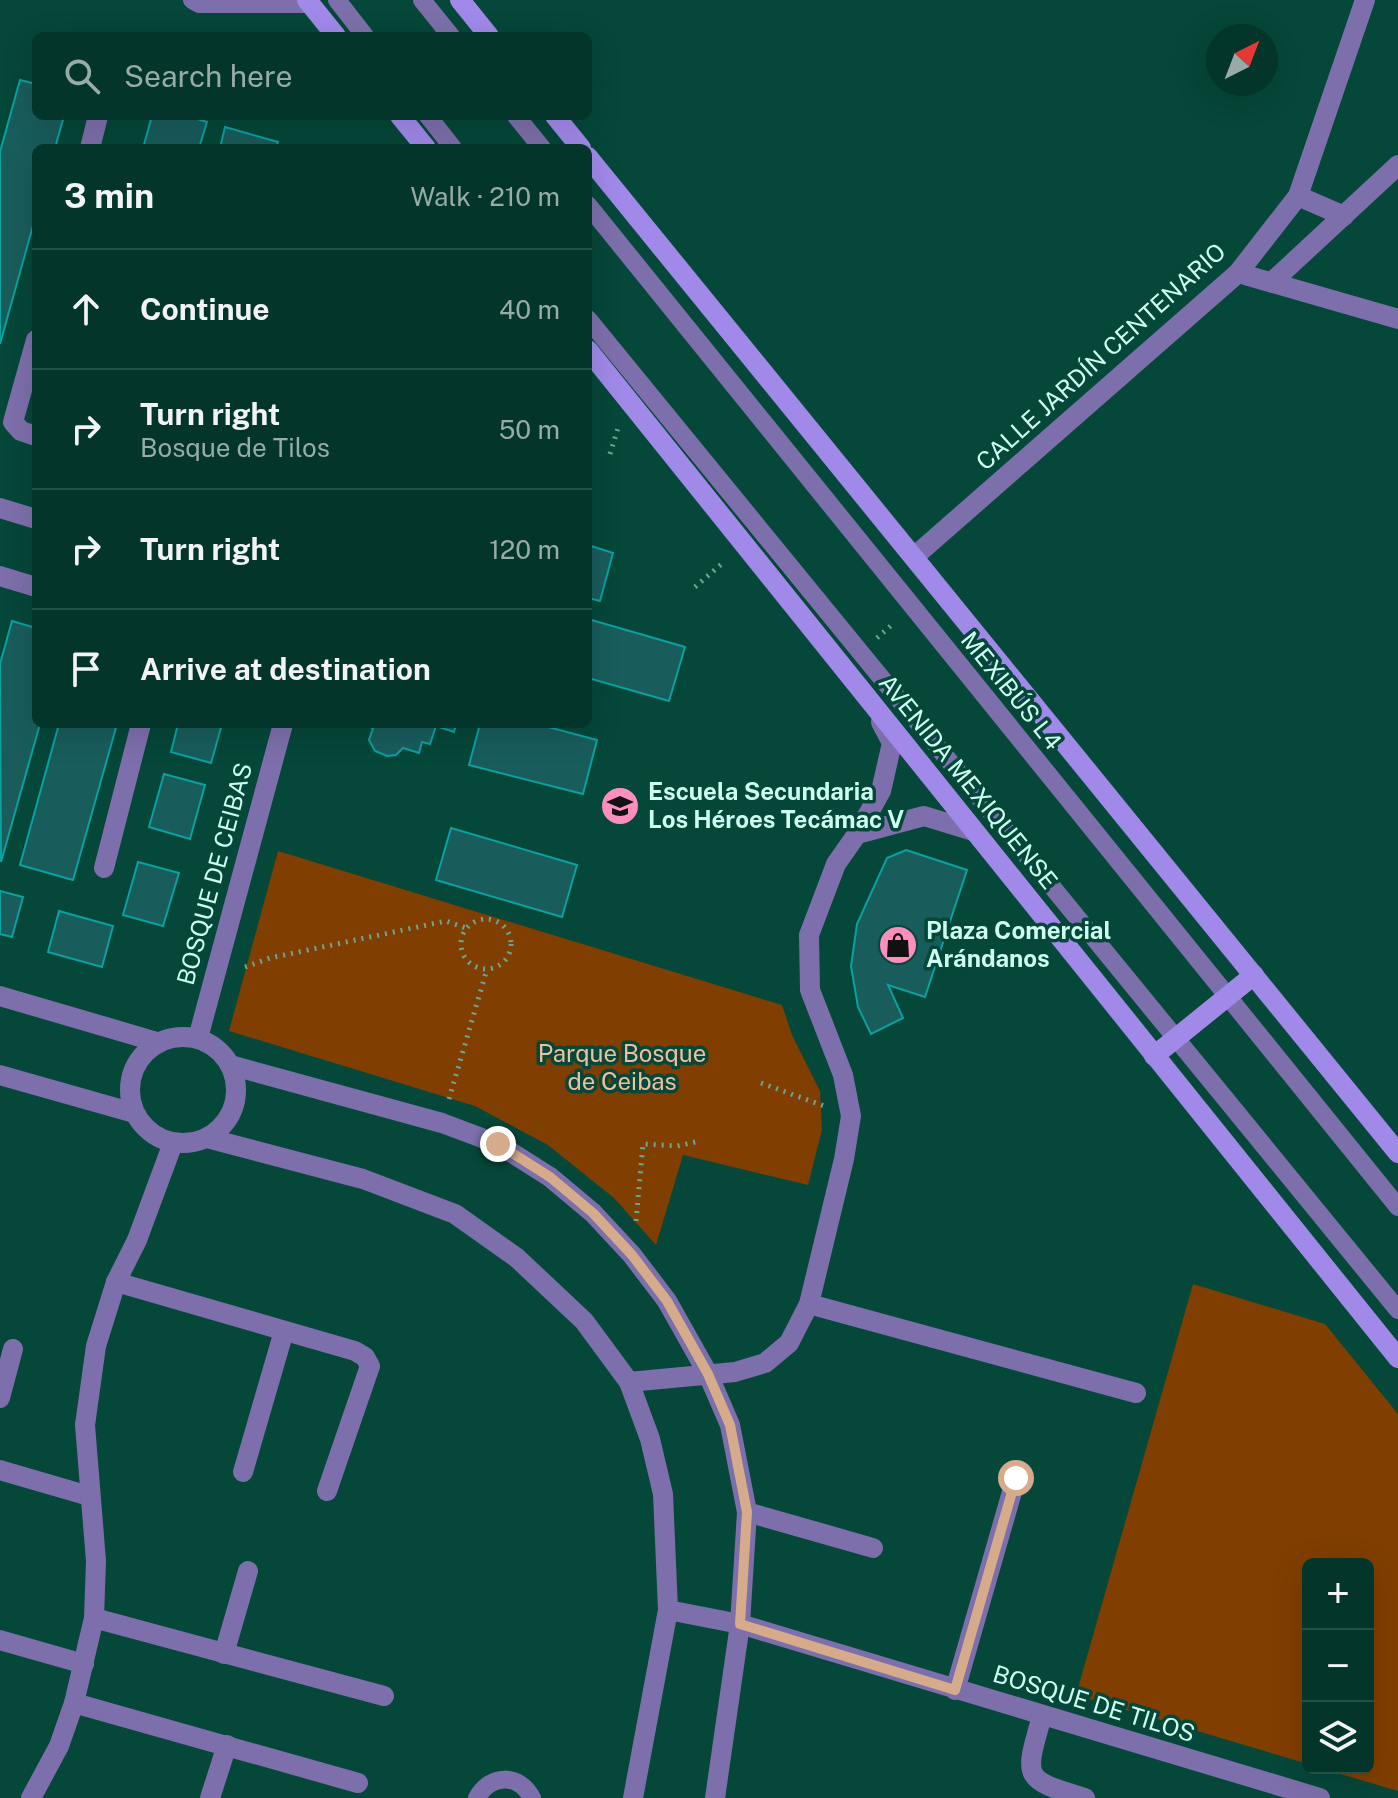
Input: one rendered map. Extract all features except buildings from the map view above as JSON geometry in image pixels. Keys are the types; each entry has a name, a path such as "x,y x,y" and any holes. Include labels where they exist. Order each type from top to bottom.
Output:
{"main road":[{"path":"460,0 486,32"},
{"path":"309,2 333,32"},
{"path":"403,120 423,144"},
{"path":"558,120 578,144"},
{"path":"592,162 1398,1153"},
{"name":"AVENIDA MEXIQUENSE","path":"592,355 1398,1358"},
{"path":"1154,1056 1254,975"}],"street":[{"name":"CALLE JARDÍN CENTENARIO","path":"915,556 1238,273 1298,196 1365,0"},
{"path":"91,144 97,120"},
{"path":"1272,282 1398,165"},
{"path":"1298,196 1344,216"},
{"path":"1238,273 1398,319"},
{"path":"32,354 13,422 21,431 32,435"},
{"path":"0,508 32,518"},
{"path":"0,576 32,586"},
{"path":"629,1382 735,1372 765,1363 789,1343 809,1304 844,1159 851,1116 843,1075 810,990 809,935 836,864 881,791 892,743 872,704"},
{"path":"104,868 140,728"},
{"name":"BOSQUE DE CEIBAS","path":"198,1038 282,728"},
{"path":"857,834 924,816 973,831"},
{"path":"0,996 157,1042"},
{"path":"177,1036 198,1038 217,1048 230,1065 236,1085 234,1106 224,1125 207,1138 190,1143 173,1143 150,1132 134,1113 129,1086 137,1061 157,1042 177,1036"},
{"path":"230,1065 442,1123 498,1144 550,1177 593,1213 632,1255 667,1301 708,1374 730,1425 747,1512 740,1624 715,1798"},
{"path":"0,1075 134,1113"},
{"path":"207,1138 363,1179 455,1214 517,1258 573,1310 629,1382 650,1439 663,1494 668,1610 633,1798"},
{"path":"31,1798 59,1746 74,1703 94,1618 96,1561 85,1425 96,1346 116,1282 137,1240 173,1143"},
{"path":"116,1282 355,1351 365,1357 370,1366 327,1491"},
{"path":"809,1304 1136,1393"},
{"path":"243,1472 284,1331"},
{"path":"0,1398 13,1349"},
{"path":"0,1470 89,1496"},
{"path":"955,1690 1016,1478"},
{"path":"747,1512 873,1548"},
{"path":"224,1654 248,1571"},
{"name":"BOSQUE DE TILOS","path":"668,1610 740,1624 1320,1798"},
{"path":"94,1618 384,1696"},
{"path":"0,1640 84,1664"},
{"path":"74,1703 358,1783"},
{"path":"1042,1716 1030,1769 1035,1779 1044,1785 1085,1798"},
{"path":"210,1798 227,1745"}],"lane":[{"path":"192,0 199,4 309,2"},
{"path":"337,0 362,32"},
{"path":"422,0 448,32"},
{"path":"431,120 450,144"},
{"path":"519,120 539,144"},
{"name":"MEXIBÚS L4","path":"592,210 1398,1207"},
{"path":"592,324 1398,1310"},
{"path":"477,1798 489,1783 501,1778 517,1782 528,1790 532,1798"}],"path":[{"path":"695,587 744,545"},
{"path":"860,654 912,607"},
{"path":"487,918 502,924 510,939 508,955 503,962 487,969 471,964 460,942 466,928 479,919 487,918"},
{"path":"215,977 270,958 446,921 466,928"},
{"path":"442,1123 487,969"},
{"path":"761,1083 851,1116"},
{"path":"632,1255 643,1144 677,1146 700,1141"}],"green space":[{"name":"Parque Bosque de Ceibas","path":"278,851 782,1005 792,1035 820,1091 822,1130 808,1185 683,1155 656,1245 614,1198 548,1145 475,1106 229,1031"},
{"path":"1193,1284 1325,1324 1398,1414 1398,1791 1340,1774 1374,1774 1374,1558 1302,1558 1302,1762 1076,1695"}],"place":[{"name":"Escuela Secundaria Los Héroes Tecámac V","path":"620,806"},
{"name":"Plaza Comercial Arándanos","path":"898,945"}],"route":[{"path":"498,1144 550,1177 593,1213 632,1255 667,1301 708,1374 730,1425 747,1512 740,1624 955,1690 1016,1478"}]}
